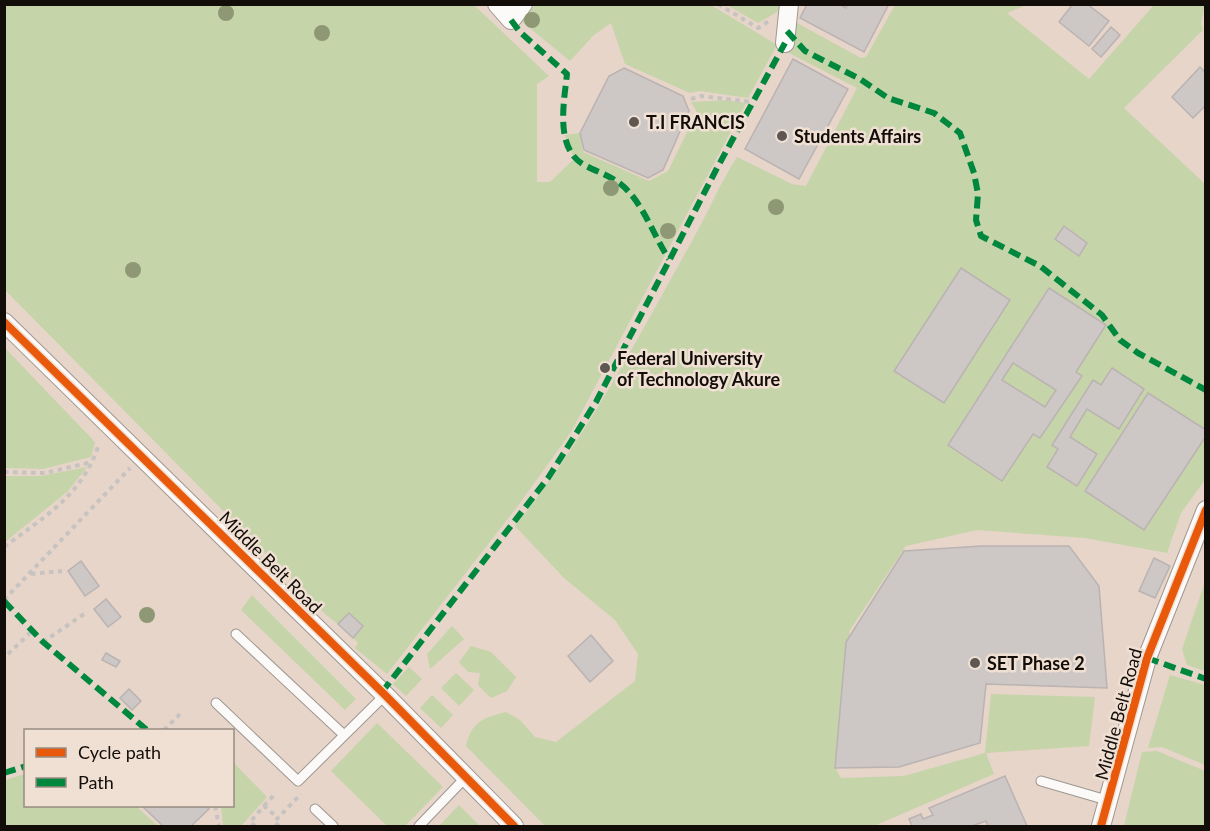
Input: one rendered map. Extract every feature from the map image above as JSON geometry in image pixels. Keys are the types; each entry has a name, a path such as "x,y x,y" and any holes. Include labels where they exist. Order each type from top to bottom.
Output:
{"street":[{"path":"497,4 511,20 523,4"},
{"path":"784,43 788,7"},
{"name":"Middle Belt Road","path":"4,322 385,695 514,826"},
{"name":"Middle Belt Road","path":"1101,826 1110,801 1147,658 1206,510"}],"lane":[{"path":"236,633 344,735"},
{"path":"216,703 298,781 385,695"},
{"path":"419,826 466,777"},
{"path":"1041,781 1110,801"},
{"path":"315,809 333,826"}],"path":[{"path":"718,4 758,28 788,7"},
{"path":"691,99 701,96 752,102"},
{"path":"4,547 70,496 90,471 98,447"},
{"path":"4,600 142,455"},
{"path":"4,472 45,473 93,462"},
{"path":"30,574 62,571"},
{"path":"43,642 87,612"},
{"path":"8,654 32,631"},
{"path":"165,729 182,711"},
{"path":"246,826 274,795"},
{"path":"264,806 278,818"},
{"path":"215,807 219,826"},
{"path":"250,822 255,826"},
{"path":"270,826 274,822"}],"shaded area":[{"name":"Federal University of Technology Akure","path":"5,5 1205,5 1205,826 5,826"}],"green space":[{"path":"4,5 474,5 549,76 537,84 537,182 550,182 574,159 565,135 580,133 583,152 649,181 668,171 697,112 691,102 726,100 746,103 571,432 517,507 387,674 355,648 358,643 353,638 363,626 349,613 338,624 325,614 5,290"},
{"path":"535,5 711,5 777,45 748,98 700,91 690,93 625,64 611,23 594,35 570,61 520,20"},
{"path":"727,5 780,5 777,12 758,23"},
{"path":"895,5 1026,5 1007,13 1089,79 1154,5 1205,5 1201,23 1203,30 1124,108 1205,184 1205,480 1181,513 1167,553 1085,538 977,530 906,546 850,630 836,769 841,778 904,776 985,753 991,694 1095,697 1089,746 986,753 994,774 874,826 545,826 466,746 468,738 480,722 506,712 520,720 535,737 556,742 635,681 638,654 615,620 564,578 515,526 566,458 610,387 737,157 792,184 806,186 857,88 785,51 795,22 861,58 866,57"},
{"path":"4,347 95,442 91,457 43,469 5,468"},
{"path":"87,467 68,491 5,542 5,476 41,476"},
{"path":"1205,582 1205,671 1187,665 1182,649"},
{"path":"252,595 356,699 345,710 241,610"},
{"path":"452,626 464,639 430,669 427,654"},
{"path":"471,646 491,652 516,677 507,691 491,698 478,685 480,673 468,672 459,662"},
{"path":"409,667 422,679 406,696 393,684"},
{"path":"456,673 474,690 459,706 441,688"},
{"path":"1170,675 1205,685 1205,765 1162,747 1148,748"},
{"path":"432,695 453,715 441,728 420,708"},
{"path":"377,723 443,787 405,826 387,826 331,771"},
{"path":"1157,751 1205,771 1205,826 1124,826 1142,752"},
{"path":"234,763 267,797 241,826 223,826 221,807 234,807"},
{"path":"24,774 24,807 137,807 158,826 5,826 5,780"},
{"path":"459,805 480,826 439,826"}],"building":[{"path":"807,4 839,4 846,8 847,4 889,4 864,52 800,18"},
{"path":"1073,4 1087,4 1109,21 1089,46 1059,22"},
{"path":"1111,27 1120,35 1101,57 1092,49"},
{"path":"793,59 848,89 799,179 745,149"},
{"path":"1200,67 1206,73 1206,105 1193,118 1172,97"},
{"name":"T.I FRANCIS","path":"624,68 683,96 689,111 663,170 648,178 584,150 580,133 609,76"},
{"path":"1064,226 1087,243 1079,256 1055,239"},
{"path":"961,268 1010,300 944,403 894,371"},
{"path":"1049,288 1106,325 1076,372 1082,376 1040,438 1033,434 1002,481 948,445","holes":["1013,363 1056,390 1045,407 1002,380"]},
{"path":"1112,368 1144,389 1119,429 1087,409 1070,437 1097,454 1077,486 1047,467 1058,449 1052,445 1093,380 1101,385"},
{"path":"1148,393 1206,430 1206,436 1144,530 1085,491"},
{"name":"SET Phase 2","path":"982,546 1069,546 1099,586 1107,688 986,684 980,743 899,767 835,768 846,642 904,551"},
{"path":"1154,558 1170,566 1155,598 1139,591"},
{"path":"81,561 99,586 85,596 68,571"},
{"path":"106,599 121,617 108,627 94,609"},
{"path":"349,613 363,626 353,638 338,624"},
{"path":"591,635 613,661 590,682 568,656"},
{"path":"106,653 120,661 116,667 102,660"},
{"path":"129,689 141,701 132,710 120,698"},
{"path":"1005,776 1027,826 988,826 986,821 972,826 912,826 909,819 921,814 923,819 933,815 929,808"},
{"path":"143,807 207,807 209,809 191,826 163,826"}],"marked path":[{"path":"511,20 520,32 567,74 563,125 569,149 576,159 614,180 629,192 669,259"},
{"path":"787,31 805,51 860,79 888,98 934,113 960,133 974,173 978,194 976,220 981,236 1040,266 1102,315 1120,340 1138,353 1206,390"},
{"path":"382,692 548,478 596,402 716,170 785,43"},
{"path":"4,601 43,642 146,729"},
{"path":"1147,658 1206,679"},
{"path":"4,773 24,767"}],"cycle path":[{"path":"4,322 385,695 514,826"},
{"path":"1101,826 1147,658 1206,510"}],"place":[{"name":"T.I FRANCIS","path":"634,122"},
{"name":"Students Affairs","path":"782,136"},
{"name":"Federal University of Technology Akure","path":"605,368"},
{"name":"SET Phase 2","path":"975,663"}]}
